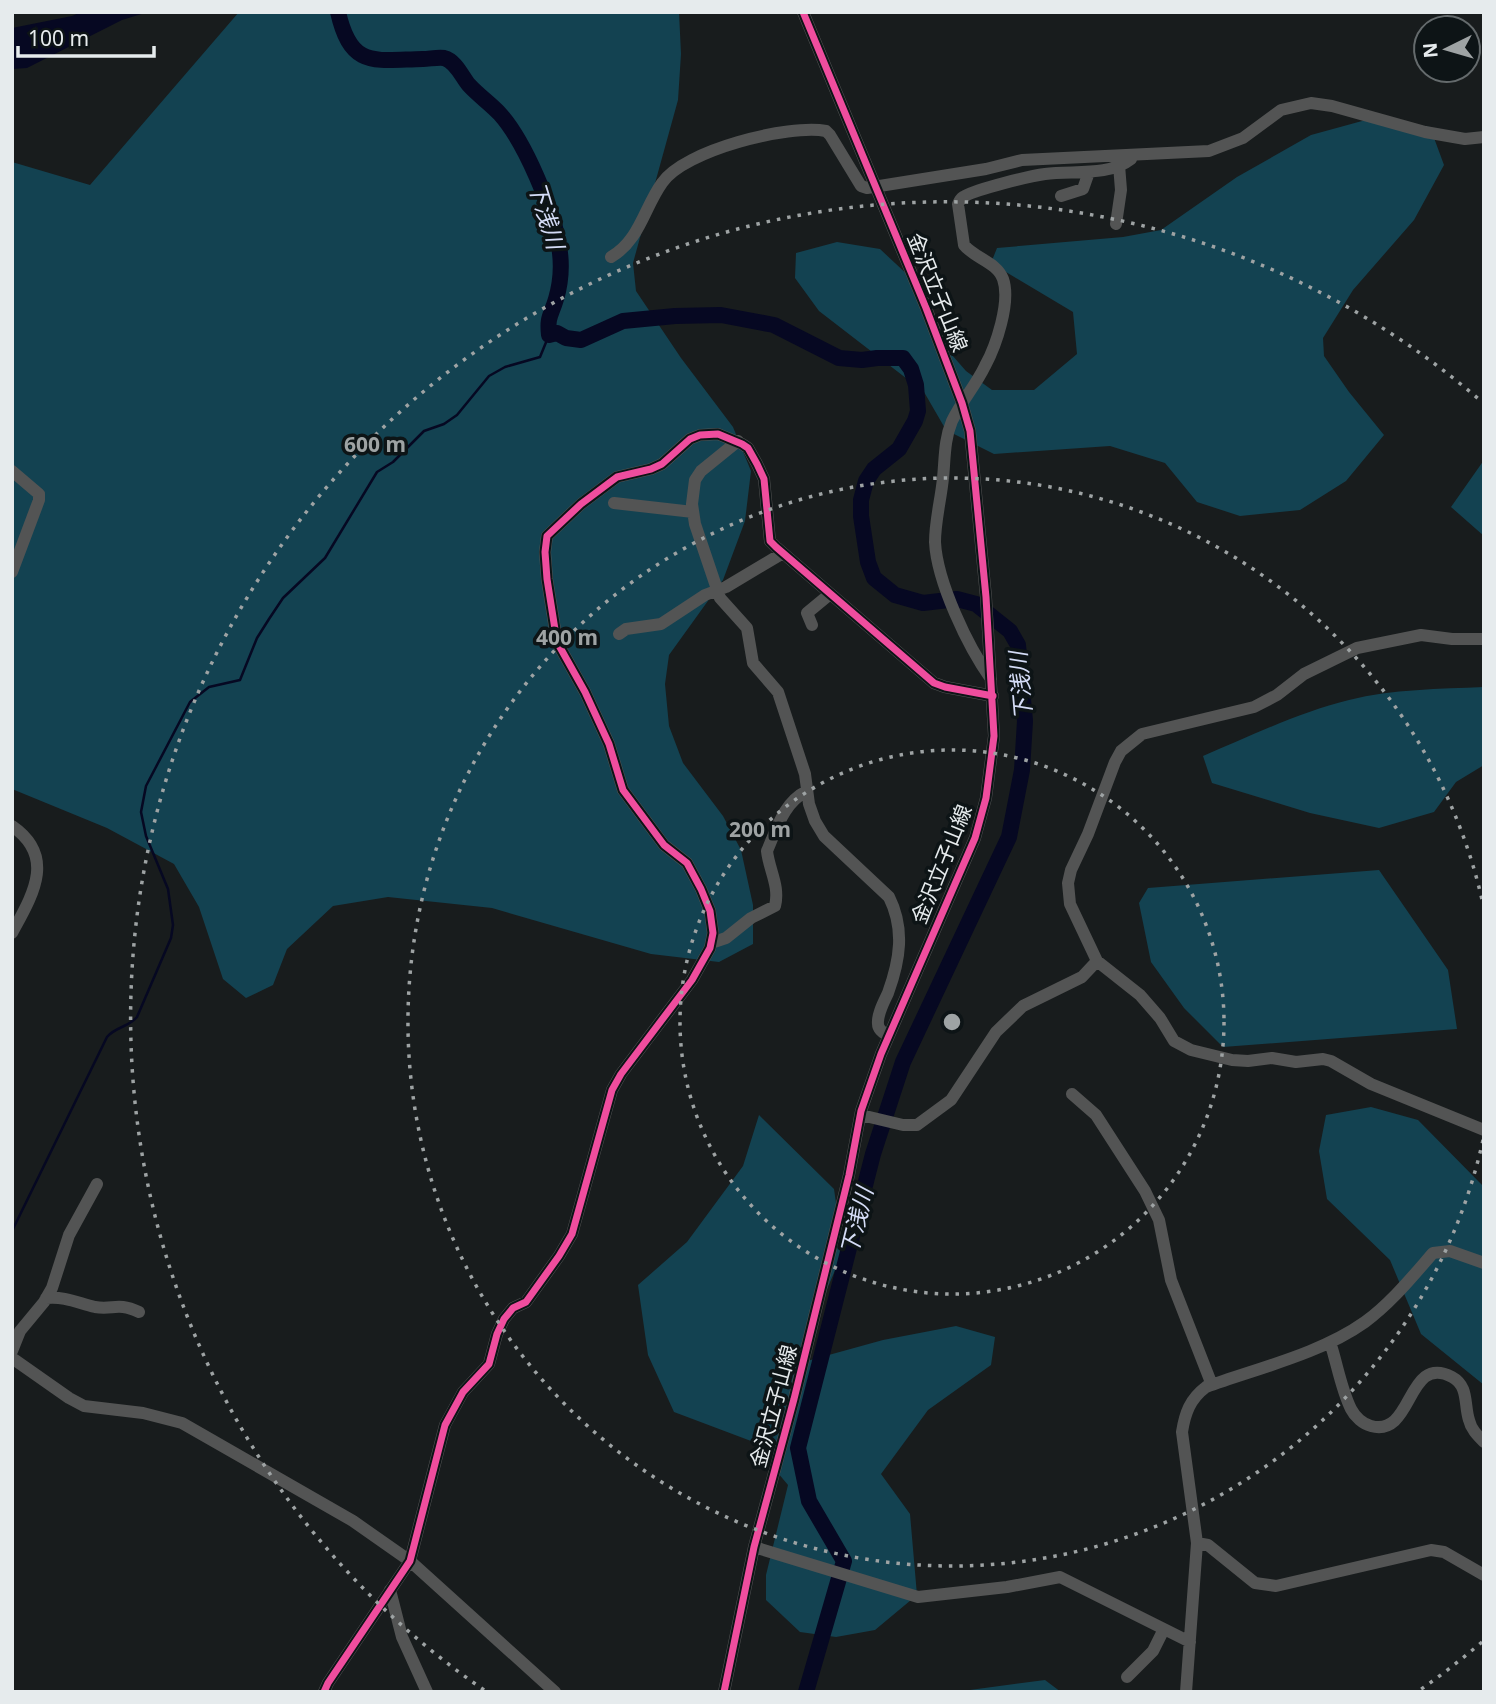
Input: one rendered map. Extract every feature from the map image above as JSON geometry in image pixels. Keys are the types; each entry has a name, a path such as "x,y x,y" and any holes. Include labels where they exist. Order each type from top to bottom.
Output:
{"street":[{"name":"金沢立子山線","path":"724,1692 754,1547 794,1399 849,1175 860,1115 888,1036 975,838 986,797 994,736 989,631 970,431 962,403 803,12"},
{"path":"611,257 639,229 664,180 720,146 769,135 823,130 830,135 861,186 867,188 986,169 1021,160 1209,151 1236,141 1281,110 1311,103 1332,106 1425,132 1465,139 1484,136"},
{"path":"992,679 982,666 950,599 944,584 935,539 946,440 962,403 986,365 1004,313 1005,287 1000,273 964,245 957,211 961,198 975,192 1041,174 1089,172 1119,165 1132,156"},
{"path":"1116,224 1121,190 1119,165"},
{"path":"1061,196 1083,189 1089,172"},
{"path":"324,1692 410,1561 446,1425 453,1408 463,1392 489,1364 504,1319 513,1308 526,1302 531,1296 572,1234 612,1090 703,964 713,933 701,889 687,863 664,845 624,790 609,744 585,692 557,642 545,547 547,536 581,504 617,477 662,464 690,439 700,435 718,434 738,441 748,448 764,479 770,541 934,682 945,687 993,696"},
{"path":"738,441 701,471 695,480 693,512 720,598 747,628 753,663 778,692 805,774 815,821 824,836 889,897 896,910 901,944 878,1025 880,1031 888,1036"},
{"path":"12,471 39,494 39,500 12,572"},
{"path":"614,503 693,512"},
{"path":"619,635 625,629 660,624 705,595 750,574 783,553"},
{"path":"812,625 807,613 830,594"},
{"path":"1484,639 1421,635 1362,646 1304,674 1277,695 1254,707 1152,731 1136,738 1121,751 1115,762 1068,883 1072,911 1097,961 1133,988 1154,1010 1174,1041 1191,1050 1248,1061 1272,1058 1296,1062 1323,1059 1331,1061 1371,1084 1484,1130"},
{"path":"711,943 726,938 744,922 775,906 777,893 774,872 767,851 787,807 796,796 807,790"},
{"path":"12,826 28,841 34,851 37,875 35,889 12,933"},
{"path":"860,1115 903,1125 917,1125 951,1100 996,1032 1023,1006 1082,977 1097,961"},
{"path":"1072,1094 1096,1115 1145,1191 1159,1220 1171,1280 1212,1385"},
{"path":"12,1351 25,1323 46,1298 56,1279 69,1235 97,1184"},
{"path":"1186,1692 1197,1543 1182,1432 1185,1416 1196,1394 1212,1385 1330,1342 1365,1322 1384,1306 1433,1253 1450,1251 1484,1264"},
{"path":"46,1298 71,1299 103,1307 120,1305 139,1312"},
{"path":"1330,1342 1350,1407 1362,1421 1377,1427 1391,1424 1400,1415 1418,1383 1429,1374 1440,1373 1452,1377 1463,1387 1469,1421 1484,1442"},
{"path":"12,1358 84,1406 143,1413 182,1423 354,1521 410,1561 555,1692"},
{"path":"1197,1543 1208,1545 1262,1586 1276,1586 1431,1550 1444,1552 1484,1575"},
{"path":"754,1547 918,1597 1007,1587 1060,1577 1190,1642"},
{"path":"390,1590 402,1637 427,1692"},
{"path":"1127,1678 1153,1651 1164,1629"}],"shaded area":[{"path":"81,12 148,12 122,20 27,68 12,69 12,28"},
{"path":"239,12 679,12 681,54 678,100 633,263 636,291 681,358 733,427 751,471 745,521 723,580 669,655 665,684 669,726 683,763 723,816 741,850 753,905 753,944 719,962 651,954 492,908 388,897 333,906 287,949 273,985 246,998 223,979 199,907 174,864 107,828 12,789 12,162 90,185"},
{"path":"1373,118 1430,127 1444,165 1414,220 1353,290 1323,338 1324,356 1384,435 1346,481 1300,510 1240,516 1197,502 1165,463 1110,446 994,454 946,430 924,392 819,311 795,278 796,253 837,242 880,249 911,278 938,339 966,371 992,390 1034,390 1077,354 1073,312 991,263 997,248 1123,237 1161,230 1237,177 1311,135"},
{"path":"1484,460 1484,536 1451,507"},
{"path":"1484,687 1484,765 1456,782 1434,812 1379,828 1310,813 1212,783 1203,756 1294,718 1349,700 1399,692"},
{"path":"1379,870 1448,970 1457,1029 1223,1047 1184,1008 1151,962 1139,903 1148,888"},
{"path":"1371,1107 1418,1120 1484,1187 1484,1385 1421,1334 1390,1260 1327,1199 1319,1151 1326,1115"},
{"path":"759,1115 834,1189 843,1252 811,1326 807,1361 883,1340 956,1326 995,1337 991,1365 928,1410 881,1474 910,1514 917,1595 875,1630 836,1637 800,1632 766,1600 766,1575 788,1485 751,1441 674,1412 648,1355 638,1285 687,1242 743,1166"},
{"path":"1045,1680 1061,1692 955,1692"}],"waterway":[{"name":"下浅川","path":"338,12 350,44 367,57 378,60 448,60 469,85 496,110 519,141 537,177 559,246 560,279 549,320 549,335 557,333 566,338 581,340 623,321 721,315 774,325 839,358 903,358 911,369 916,385 918,411 899,449 874,469 866,481 861,500 868,562 874,578 895,595 923,603 957,599 976,604 1010,631 1018,645 1025,721 1022,770 1009,837 903,1062 873,1154 798,1448 809,1501 844,1561 806,1692"},
{"path":"12,1231 107,1037 137,1017 171,938 173,925 168,889 146,836 141,812 146,786 190,702 209,687 240,680 257,638 269,619 283,598 325,558 377,472 393,462 424,431 444,424 457,415 489,376 505,367 540,357 549,335"}],"cycle path":[{"path":"724,1692 754,1547 794,1399 849,1175 861,1111 881,1054 975,838 986,798 994,736 986,597 970,431 926,308 803,12"},
{"path":"324,1692 410,1561 445,1425 463,1392 489,1364 504,1319 513,1308 526,1302 572,1234 612,1090 621,1074 692,980 710,948 713,933 710,911 687,863 664,845 623,790 609,744 585,692 557,642 547,579 547,536 581,504 617,477 662,464 690,439 700,435 718,434 748,448 757,464 764,479 770,541 776,547 934,683 993,696"}]}
